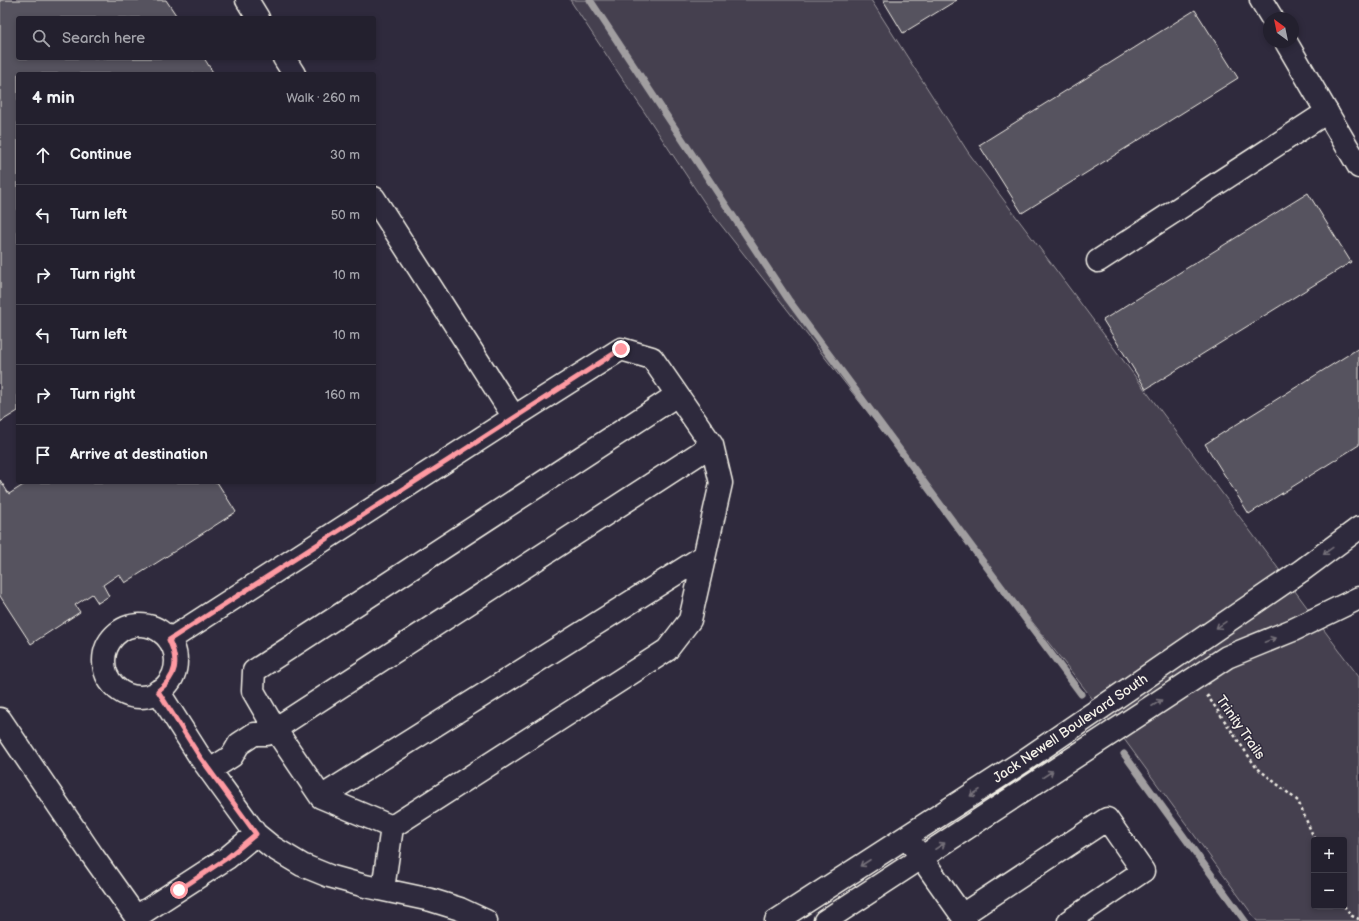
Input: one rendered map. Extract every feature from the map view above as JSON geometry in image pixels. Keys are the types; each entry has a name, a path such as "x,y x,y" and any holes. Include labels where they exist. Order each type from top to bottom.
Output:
{"street":[{"path":"247,0 257,16"},
{"path":"1261,0 1268,12"},
{"path":"1290,48 1359,167"},
{"path":"285,60 293,72"},
{"path":"1098,261 1327,112"},
{"path":"376,201 514,417"},
{"path":"169,640 621,349 652,358 712,446 721,483 690,620 666,650 392,827 383,889"},
{"path":"392,827 321,797 271,731 253,691 254,671 677,395"},
{"path":"210,770 232,756 247,756 263,746 271,731 712,446"},
{"name":"Jack Newell Boulevard South","path":"776,921 1025,760 1301,571 1359,528"},
{"path":"321,797 704,556"},
{"name":"Jack Newell Boulevard South","path":"825,921 1227,657 1294,630 1359,598"},
{"path":"134,625 144,625 163,633 169,640 174,651 175,663 172,676 158,691 144,696 131,696 120,691 111,682 106,673 104,663 105,652 109,642 116,634 125,628 134,625"},
{"path":"158,691 210,770 256,834 272,847 302,865 329,876 453,906 486,921"},
{"path":"0,719 136,917 227,858 256,834"},
{"path":"907,837 964,918 1107,819 1143,871 1069,921"}],"path":[{"name":"Trinity Trails","path":"1195,678 1256,767 1298,801 1314,837"},
{"path":"1346,909 1352,916 1359,919"}],"shaded area":[{"path":"570,0 871,0 968,152 1359,677 1359,921 1257,921 1124,739 710,211"}],"building":[{"path":"0,0 166,0 177,16 16,16 16,60 205,60 213,72 16,72 16,412 0,422"},
{"path":"883,0 957,0 903,33"},
{"path":"1195,10 1238,78 1022,213 979,145"},
{"path":"1308,193 1351,262 1146,389 1103,320"},
{"path":"1359,348 1359,445 1249,514 1205,444"},
{"path":"0,480 9,494 25,484 218,484 236,512 125,583 119,574 103,585 109,596 98,603 92,594 75,605 80,612 31,644 0,596"}],"waterway":[{"path":"590,0 788,299 1081,694"},
{"path":"1124,754 1245,921"}],"route":[{"path":"179,890 227,858 256,834 200,757 158,691 172,676 175,663 174,651 169,640 621,349"}]}
